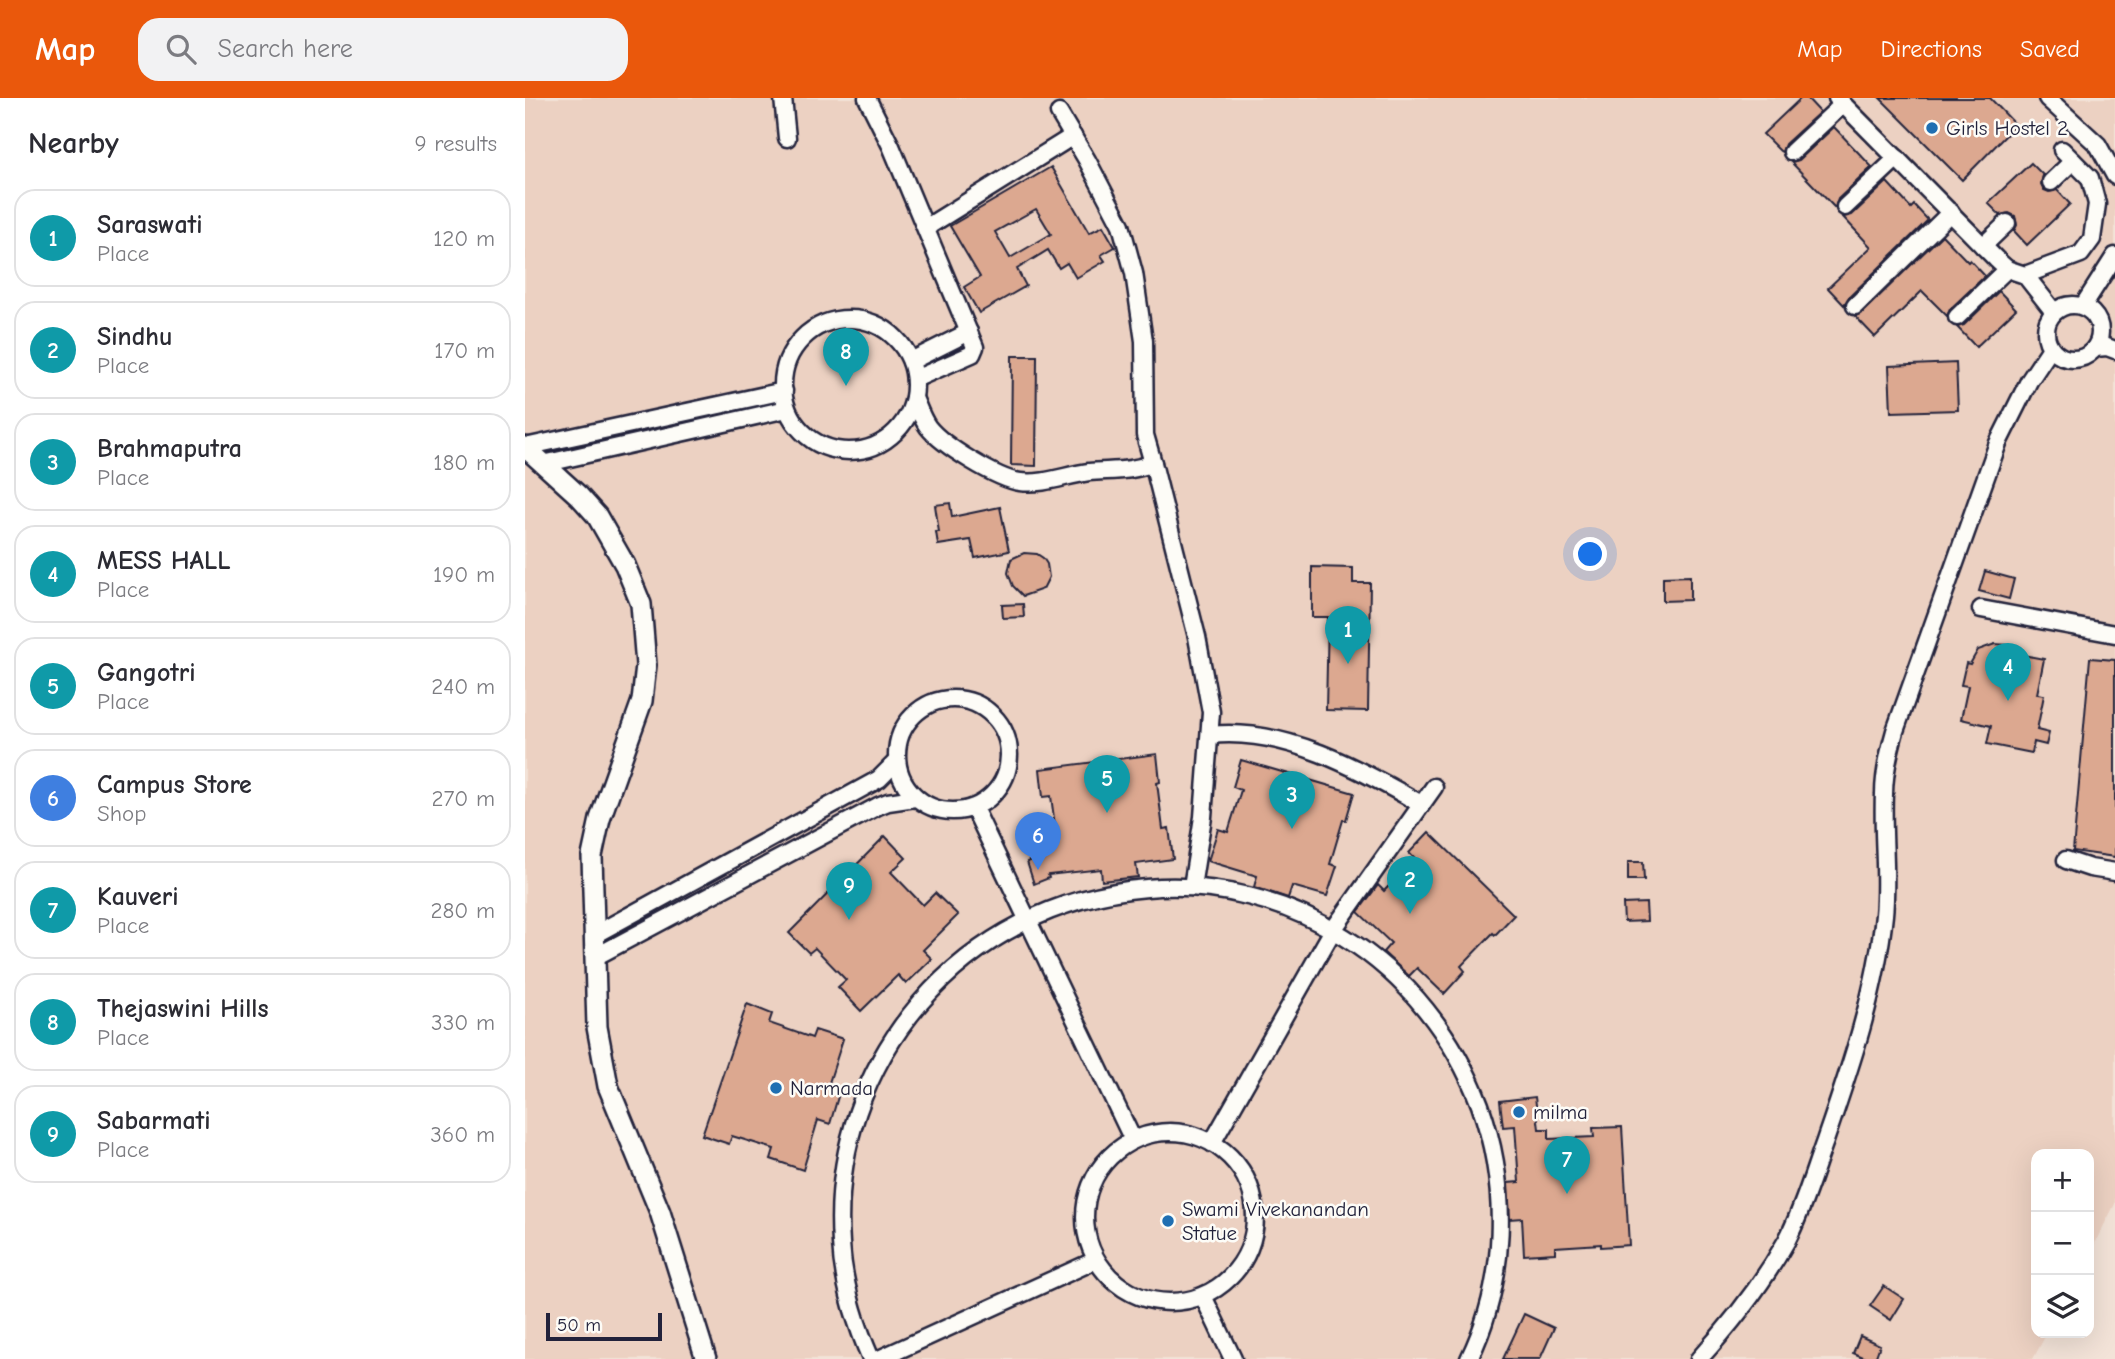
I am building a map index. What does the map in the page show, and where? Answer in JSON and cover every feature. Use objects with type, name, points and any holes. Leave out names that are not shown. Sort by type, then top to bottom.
[{"type":"main road","points":[[525,447],[579,496],[605,528],[634,584],[641,604],[646,665],[642,701],[594,841],[591,877],[597,1027],[608,1086],[660,1212],[706,1359]]},
{"type":"street","points":[[783,98],[787,138]]},
{"type":"street","points":[[867,98],[927,227],[975,347],[972,354],[915,379]]},
{"type":"street","points":[[2046,98],[2098,145],[2115,176]]},
{"type":"street","points":[[1792,152],[1840,101],[2007,269],[2025,275],[2054,313]]},
{"type":"street","points":[[1059,113],[1121,225],[1134,273],[1144,341],[1145,435],[1197,637],[1211,712],[1203,817],[1192,887]]},
{"type":"street","points":[[927,227],[1073,136]]},
{"type":"street","points":[[2025,275],[2081,254],[2092,239],[2097,204],[2090,178],[2068,155],[2051,182]]},
{"type":"street","points":[[1845,207],[1896,158]]},
{"type":"street","points":[[1855,306],[1951,212]]},
{"type":"street","points":[[1983,246],[2007,223]]},
{"type":"street","points":[[2081,254],[2104,271]]},
{"type":"street","points":[[2083,306],[2115,256]]},
{"type":"street","points":[[1957,317],[2007,269]]},
{"type":"street","points":[[2104,337],[2082,358],[2073,359],[2057,354],[2046,334],[2049,318],[2068,305],[2083,306],[2096,317],[2104,337],[2107,347],[2115,350]]},
{"type":"street","points":[[853,318],[873,323],[890,332],[911,361],[915,379],[914,398],[908,415],[898,430],[883,442],[867,449],[848,452],[828,448],[809,438],[786,409],[783,383],[787,362],[797,344],[813,329],[832,321],[853,318]]},
{"type":"street","points":[[911,361],[969,332]]},
{"type":"street","points":[[1699,1359],[1724,1331],[1767,1272],[1794,1226],[1811,1181],[1843,1089],[1876,966],[1885,898],[1884,794],[1888,755],[1999,443],[2029,381],[2052,348]]},
{"type":"street","points":[[525,447],[784,390]]},
{"type":"street","points":[[914,398],[928,427],[953,448],[1011,480],[1047,482],[1069,475],[1140,468],[1153,463]]},
{"type":"street","points":[[543,464],[786,409]]},
{"type":"street","points":[[1981,609],[2115,634]]},
{"type":"street","points":[[948,698],[964,699],[992,714],[1002,727],[1008,742],[1009,758],[999,788],[988,800],[974,808],[950,812],[925,805],[915,797],[906,788],[896,762],[901,733],[908,720],[919,709],[948,698]]},
{"type":"street","points":[[1210,735],[1225,733],[1261,738],[1319,754],[1379,779],[1421,804]]},
{"type":"street","points":[[594,935],[879,779],[896,762]]},
{"type":"street","points":[[1212,1143],[1333,930],[1434,787]]},
{"type":"street","points":[[595,957],[879,806],[915,797]]},
{"type":"street","points":[[974,808],[1133,1140]]},
{"type":"street","points":[[2066,860],[2115,872]]},
{"type":"street","points":[[870,1359],[851,1304],[841,1244],[842,1183],[846,1152],[861,1103],[892,1039],[930,990],[975,950],[1028,919],[1091,896],[1136,889],[1192,887],[1270,902],[1333,930],[1356,944],[1397,978],[1433,1018],[1461,1063],[1485,1119],[1498,1184],[1498,1251],[1485,1317],[1469,1359]]},
{"type":"street","points":[[1152,1133],[1193,1135],[1212,1143],[1231,1157],[1245,1177],[1253,1199],[1255,1222],[1250,1246],[1239,1267],[1223,1284],[1203,1296],[1179,1302],[1155,1302],[1131,1294],[1111,1280],[1096,1260],[1087,1238],[1085,1215],[1089,1192],[1098,1171],[1114,1153],[1133,1140],[1152,1133]]},
{"type":"street","points":[[879,1359],[1096,1260]]},
{"type":"street","points":[[1203,1296],[1233,1359]]},
{"type":"shaded area","points":[[525,98],[2115,98],[2115,1204],[2094,1244],[2094,1149],[2031,1149],[2031,1338],[2044,1338],[2033,1359],[525,1359]]},
{"type":"building","points":[[1801,98],[1807,98],[1820,112],[1785,144],[1782,152],[1763,134]]},
{"type":"building","points":[[1880,98],[1990,98],[2016,125],[1962,180]]},
{"type":"building","points":[[1834,127],[1872,167],[1838,199],[1835,208],[1791,162],[1799,160]]},
{"type":"building","points":[[2031,163],[2043,175],[2041,184],[2044,190],[2057,190],[2070,204],[2027,245],[2014,231],[2017,225],[2015,216],[2009,213],[2000,215],[1988,203]]},
{"type":"building","points":[[1051,167],[1089,233],[1103,226],[1115,247],[1101,255],[1105,261],[1076,278],[1067,263],[1059,268],[1048,250],[1017,269],[1026,286],[979,313],[964,287],[980,277],[950,226]],"holes":[[[1036,209],[1051,234],[1010,258],[995,232]]]},
{"type":"building","points":[[1887,182],[1911,208],[1914,205],[1928,220],[1844,305],[1828,288],[1871,247],[1843,217],[1852,215]]},
{"type":"building","points":[[1942,235],[1985,276],[1950,309],[1947,316],[1922,291],[1875,337],[1855,316],[1862,313]]},
{"type":"building","points":[[1999,291],[2016,309],[1976,347],[1957,327],[1964,325]]},
{"type":"building","points":[[1012,356],[1037,356],[1036,466],[1011,465]]},
{"type":"building","points":[[1956,363],[1958,410],[1891,412],[1889,366]]},
{"type":"building","points":[[950,503],[952,517],[1000,507],[1009,551],[975,558],[971,540],[938,545],[935,505]]},
{"type":"building","points":[[1024,553],[1037,554],[1043,558],[1049,577],[1043,589],[1023,596],[1013,586],[1008,573],[1011,559]]},
{"type":"building","points":[[1312,567],[1353,568],[1353,583],[1370,583],[1368,711],[1326,710],[1328,617],[1312,617]]},
{"type":"building","points":[[1985,571],[2014,579],[2009,599],[1979,591]]},
{"type":"building","points":[[1690,576],[1690,600],[1663,601],[1663,577]]},
{"type":"building","points":[[1023,604],[1024,617],[1003,618],[1002,605]]},
{"type":"building","points":[[1995,644],[2018,646],[2017,654],[2044,659],[2037,694],[2044,695],[2037,730],[2049,733],[2046,745],[2034,742],[2032,753],[1987,744],[1991,726],[1961,719],[1968,686],[1961,685],[1966,663],[1970,664],[1978,650]]},
{"type":"building","points":[[2090,658],[2115,660],[2115,857],[2073,851]]},
{"type":"building","points":[[1157,754],[1160,782],[1157,783],[1163,829],[1169,828],[1173,859],[1136,864],[1138,877],[1102,881],[1101,869],[1048,875],[1049,878],[1034,884],[1027,862],[1048,855],[1046,842],[1057,841],[1051,796],[1043,797],[1040,769]]},
{"type":"building","points":[[1241,760],[1354,793],[1330,864],[1337,866],[1327,896],[1292,886],[1288,898],[1254,887],[1257,876],[1208,861],[1218,829],[1228,832],[1241,790],[1233,787]]},
{"type":"building","points":[[1429,832],[1514,915],[1461,966],[1465,971],[1444,994],[1417,968],[1409,976],[1383,952],[1391,943],[1358,912],[1378,885],[1384,891],[1415,859],[1409,853]]},
{"type":"building","points":[[885,836],[906,858],[891,872],[923,905],[935,893],[958,915],[923,950],[932,959],[906,984],[898,975],[861,1011],[838,987],[846,980],[815,948],[809,953],[789,933]]},
{"type":"building","points":[[1628,862],[1643,862],[1644,880],[1628,880]]},
{"type":"building","points":[[1646,903],[1647,921],[1624,922],[1623,904]]},
{"type":"building","name":"Narmada","points":[[747,1004],[772,1014],[769,1023],[812,1038],[815,1030],[843,1039],[828,1086],[840,1090],[830,1124],[818,1120],[803,1170],[771,1159],[774,1149],[732,1136],[729,1144],[702,1135]]},
{"type":"building","points":[[1535,1097],[1539,1129],[1549,1129],[1549,1139],[1594,1137],[1593,1128],[1622,1127],[1629,1245],[1555,1247],[1555,1253],[1524,1255],[1522,1218],[1510,1219],[1508,1183],[1519,1182],[1515,1126],[1503,1127],[1500,1101]]},
{"type":"building","points":[[1884,1286],[1904,1299],[1891,1320],[1870,1306]]},
{"type":"building","points":[[1524,1314],[1554,1328],[1540,1359],[1503,1359]]},
{"type":"building","points":[[1860,1336],[1880,1345],[1875,1359],[1867,1359],[1853,1353]]},
{"type":"place","name":"Girls Hostel 2","points":[[1932,128]]},
{"type":"place","name":"Thejaswini Hills","points":[[846,386]]},
{"type":"place","name":"Saraswati","points":[[1348,664]]},
{"type":"place","name":"MESS HALL","points":[[2008,701]]},
{"type":"place","name":"Gangotri","points":[[1107,813]]},
{"type":"place","name":"Brahmaputra","points":[[1292,829]]},
{"type":"place","name":"Campus Store","points":[[1038,870]]},
{"type":"place","name":"Sindhu","points":[[1410,914]]},
{"type":"place","name":"Sabarmati","points":[[849,920]]},
{"type":"place","name":"Narmada","points":[[776,1088]]},
{"type":"place","name":"milma","points":[[1519,1112]]},
{"type":"place","name":"Kauveri","points":[[1567,1194]]},
{"type":"place","name":"Swami Vivekanandan Statue","points":[[1168,1221]]}]
